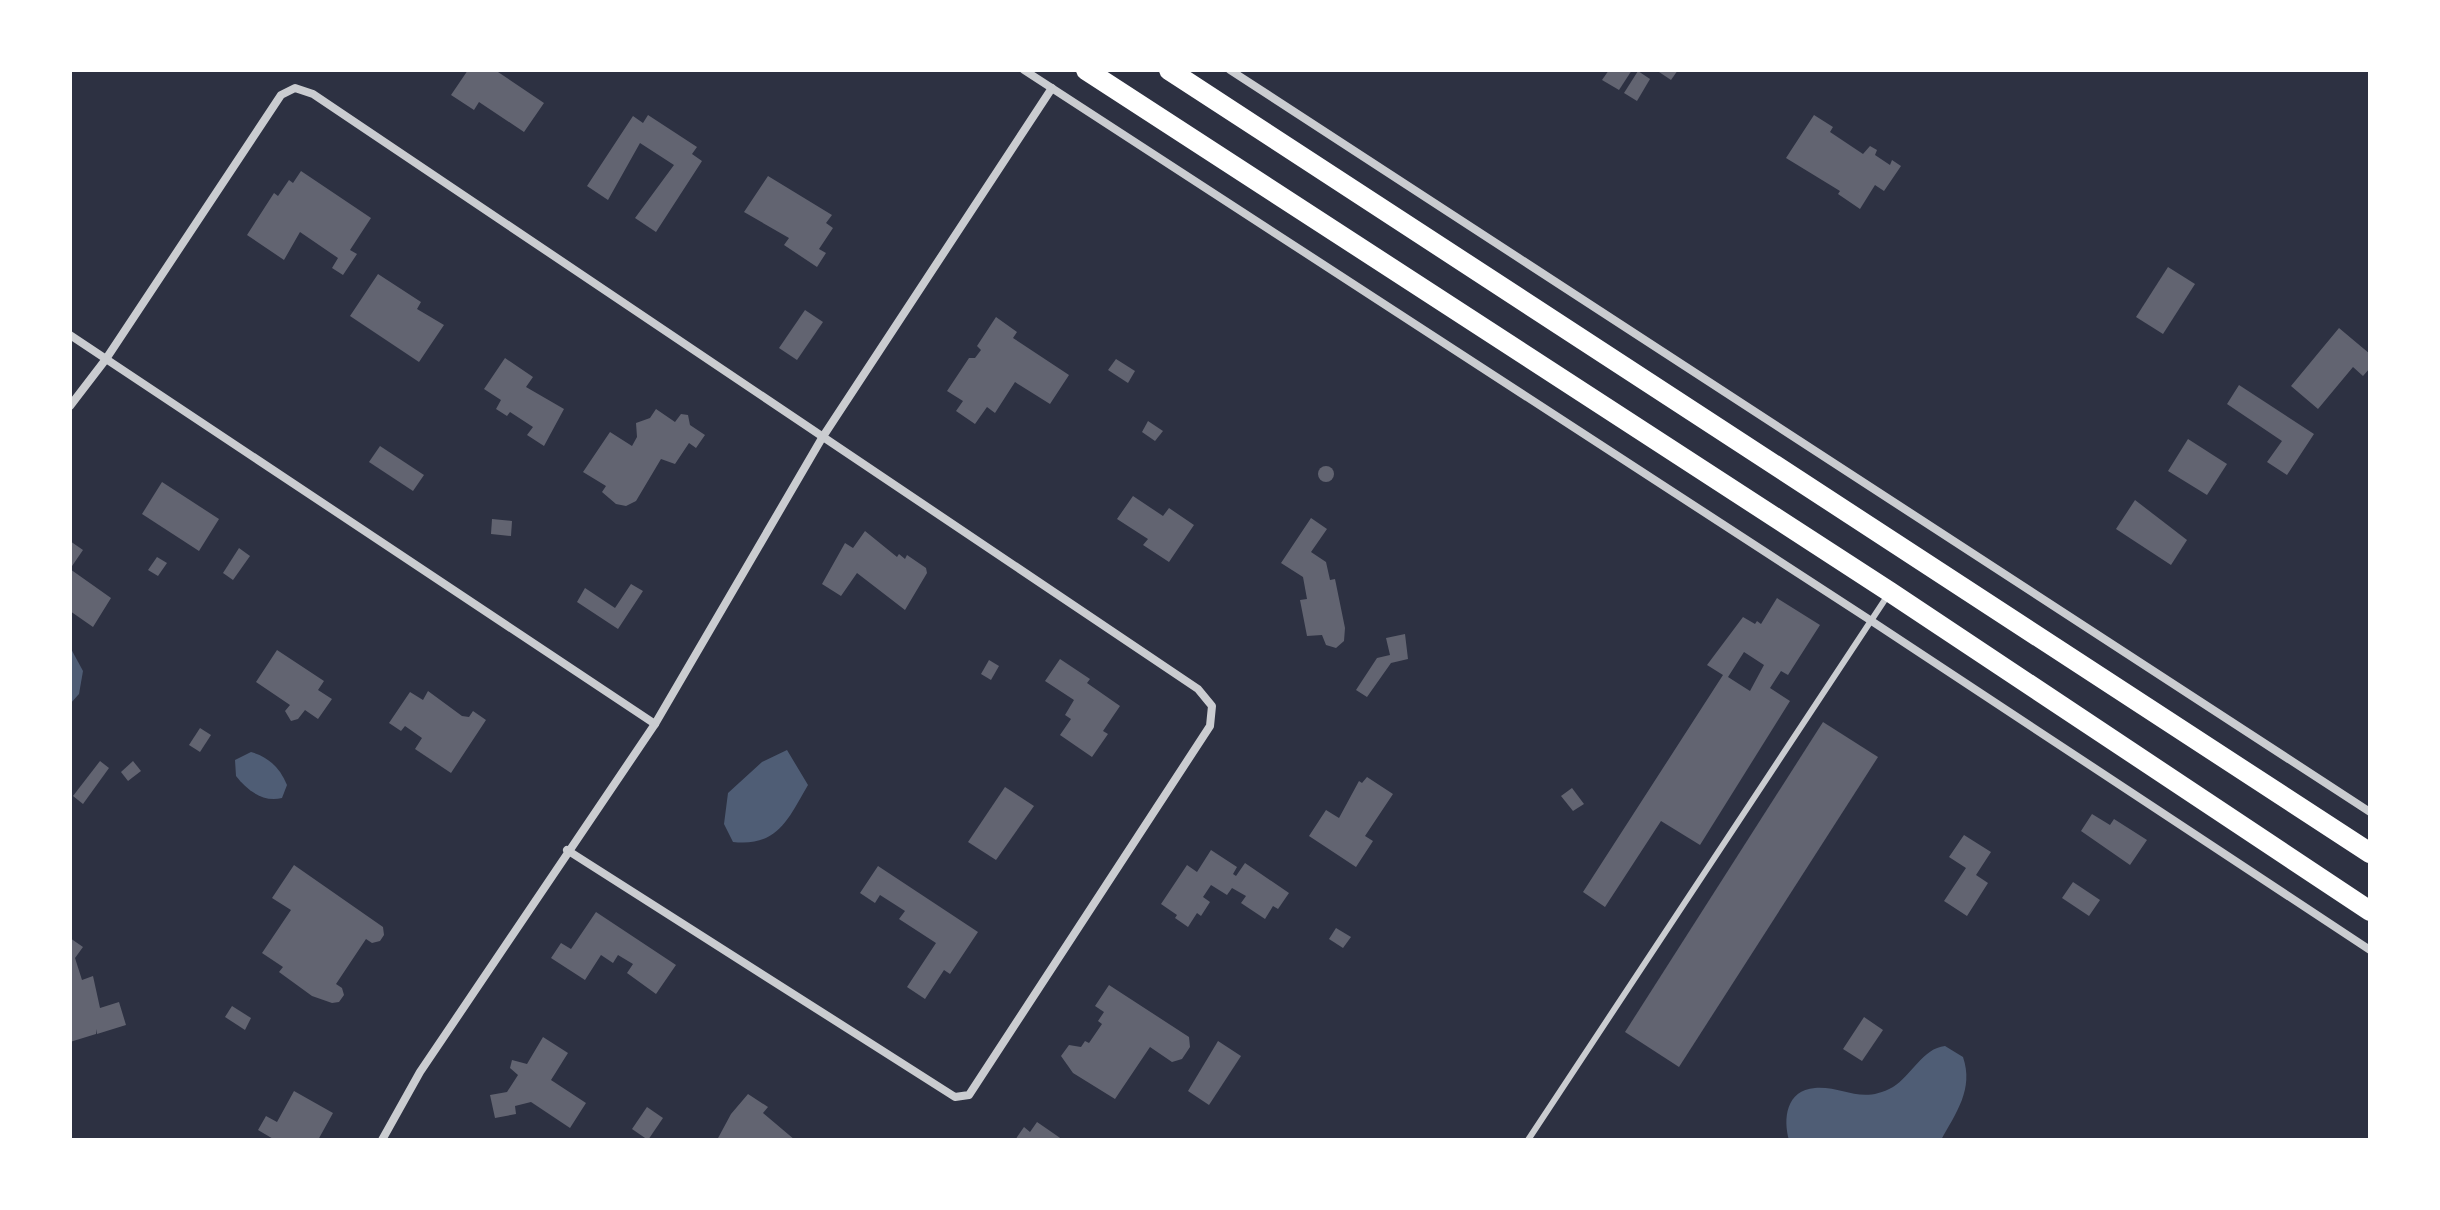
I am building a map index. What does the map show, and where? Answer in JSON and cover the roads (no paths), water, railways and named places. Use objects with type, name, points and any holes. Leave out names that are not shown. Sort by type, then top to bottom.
[{"type":"main road","points":[[1086,70],[1890,592],[2370,911]]},
{"type":"main road","points":[[1169,70],[2370,853]]},
{"type":"street","points":[[1024,70],[1870,620],[2370,950]]},
{"type":"street","points":[[1230,70],[2370,812]]},
{"type":"street","points":[[70,406],[106,359],[281,95],[295,88],[313,94],[1198,689],[1212,706],[1210,726],[969,1095],[955,1097],[567,850]]},
{"type":"street","points":[[382,1140],[420,1072],[567,850],[655,724],[822,438],[1052,88]]},
{"type":"street","points":[[70,335],[655,724]]},
{"type":"lane","points":[[1528,1140],[1890,592]]},
{"type":"water","points":[[70,647],[83,671],[79,694],[70,704]]},
{"type":"water","points":[[787,750],[808,785],[794,809],[771,835],[761,840],[733,842],[724,824],[728,793],[762,762]]},
{"type":"water","points":[[251,752],[268,760],[281,773],[287,785],[282,798],[268,799],[256,794],[236,776],[235,760]]},
{"type":"water","points":[[1945,1046],[1963,1057],[1966,1080],[1962,1100],[1941,1140],[1789,1140],[1787,1115],[1792,1100],[1798,1094],[1815,1088],[1862,1095],[1882,1092],[1900,1082],[1930,1052]]}]
